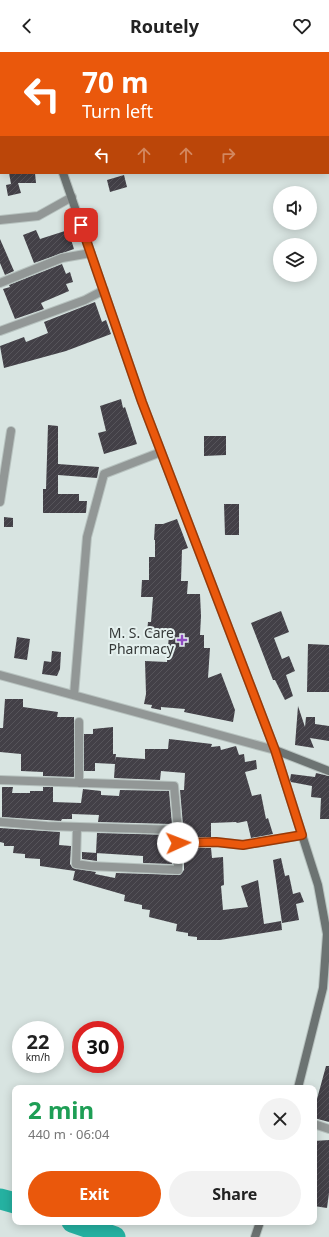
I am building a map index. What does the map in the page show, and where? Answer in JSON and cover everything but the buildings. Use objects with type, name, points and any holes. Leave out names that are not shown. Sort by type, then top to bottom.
[{"type":"main road","points":[[63,174],[161,452],[275,750],[318,885],[327,934],[326,988],[299,1085]]},
{"type":"main road","points":[[275,750],[329,771]]},
{"type":"main road","points":[[256,1237],[259,1225]]},
{"type":"street","points":[[0,220],[38,216],[72,197]]},
{"type":"street","points":[[0,283],[62,258],[90,253]]},
{"type":"street","points":[[0,331],[85,300],[104,290]]},
{"type":"street","points":[[0,502],[11,431]]},
{"type":"street","points":[[74,695],[87,537],[104,474],[161,452]]},
{"type":"street","points":[[0,675],[275,750]]},
{"type":"street","points":[[79,722],[79,783]]},
{"type":"street","points":[[0,780],[174,786],[178,830],[178,870],[76,864],[77,827]]},
{"type":"street","points":[[0,822],[77,827],[178,830]]},
{"type":"street","points":[[178,843],[216,842],[243,845],[302,835]]},
{"type":"street","points":[[317,1125],[329,1129]]},
{"type":"waterway","points":[[0,1199],[12,1202]]},
{"type":"waterway","points":[[81,1225],[115,1237]]},
{"type":"place","name":"M. S. Care Pharmacy","points":[[182,640]]},
{"type":"route","points":[[81,225],[142,402],[275,750],[302,835],[243,845],[216,842],[178,843]]}]
